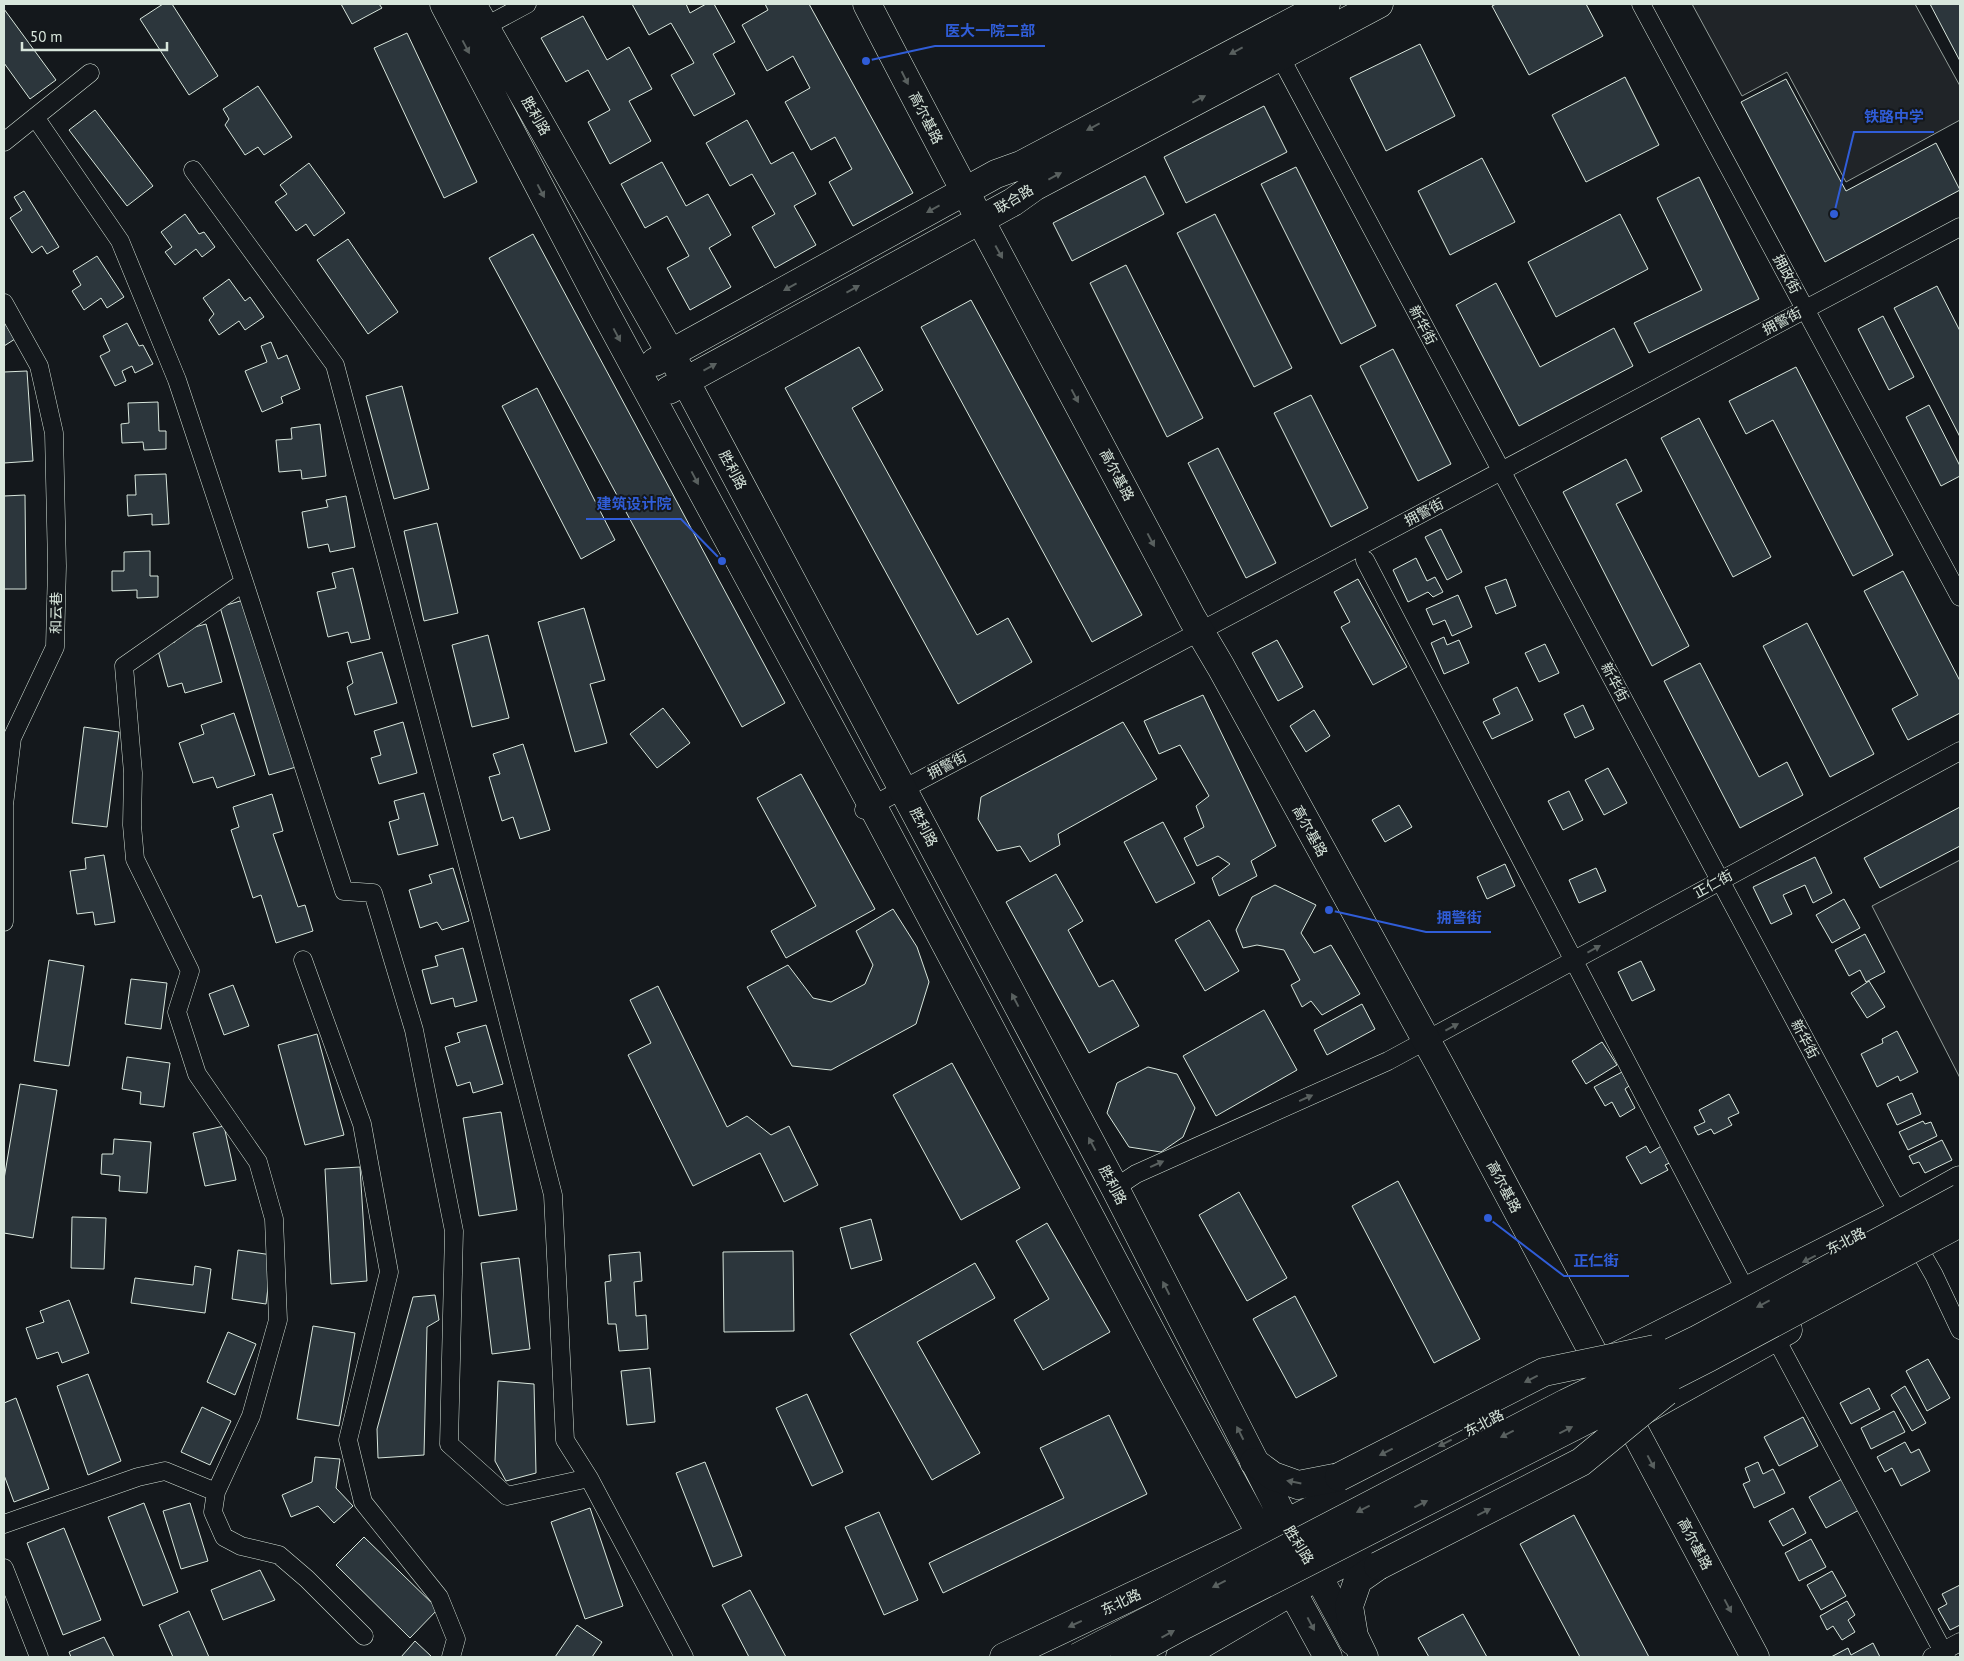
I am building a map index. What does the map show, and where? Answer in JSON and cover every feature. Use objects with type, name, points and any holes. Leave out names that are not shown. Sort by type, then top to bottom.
[{"type":"main road","name":"胜利路","points":[[444,4],[867,808],[1328,1657]]},
{"type":"main road","name":"高尔基路","points":[[867,4],[964,192],[1200,631],[1426,1040],[1755,1657]]},
{"type":"main road","name":"联合路","points":[[652,399],[1012,202],[1034,187],[1274,46],[1326,4]]},
{"type":"main road","name":"联合路","points":[[637,371],[672,354],[703,335],[996,174],[1021,166],[1274,46],[1379,4]]},
{"type":"main road","name":"胜利路","points":[[479,15],[672,354],[1115,1188],[1286,1523],[1363,1657]]},
{"type":"main road","name":"东北路","points":[[1004,1657],[1286,1523],[1899,1214],[1960,1180]]},
{"type":"main road","name":"东北路","points":[[1078,1657],[1566,1403],[1703,1349],[1960,1198]]},
{"type":"main road","name":"东北路","points":[[1125,1657],[1703,1349],[1960,1223]]},
{"type":"main road","points":[[1180,1657],[1318,1576],[1628,1419],[1960,1236]]},
{"type":"main road","points":[[1254,1462],[1273,1476],[1298,1485],[1339,1477],[1544,1372],[1703,1349]]},
{"type":"main road","points":[[1363,1657],[1354,1636],[1349,1606],[1358,1580],[1378,1566],[1581,1462],[1703,1349]]},
{"type":"street","points":[[479,15],[527,4]]},
{"type":"street","name":"拥政街","points":[[1641,4],[1960,598]]},
{"type":"street","name":"新华街","points":[[1274,46],[1923,1256],[1960,1330]]},
{"type":"street","points":[[4,142],[90,73]]},
{"type":"street","points":[[35,117],[120,241],[177,380],[344,891],[373,892],[414,1030],[454,1231],[449,1444],[507,1496],[589,1478]]},
{"type":"street","points":[[193,170],[335,364],[475,891],[553,1195],[565,1440],[589,1478],[684,1657]]},
{"type":"street","name":"拥警街","points":[[867,808],[1960,227]]},
{"type":"street","name":"和云巷","points":[[4,303],[39,366],[54,434],[57,566],[55,647],[12,738],[4,806],[4,924]]},
{"type":"street","points":[[1365,560],[1572,961],[1746,1291]]},
{"type":"street","points":[[244,582],[124,666],[133,773],[132,825],[135,859],[190,971],[177,1012],[197,1074],[258,1162],[274,1219],[278,1320],[251,1416],[216,1492],[213,1512],[224,1537],[241,1546],[280,1555],[364,1636]]},
{"type":"street","name":"正仁街","points":[[1115,1188],[1136,1174],[1388,1060],[1960,751]]},
{"type":"street","points":[[303,960],[362,1124],[389,1272],[348,1440],[363,1502],[439,1597],[456,1639],[451,1657]]},
{"type":"street","points":[[1775,1337],[1940,1655],[1960,1642]]},
{"type":"street","points":[[4,1524],[138,1477],[165,1471],[216,1492]]},
{"type":"street","points":[[4,1568],[39,1657]]},
{"type":"shaded area","points":[[1692,4],[1915,4],[1960,86],[1960,120],[1846,182],[1787,72],[1742,96]]},
{"type":"shaded area","points":[[1960,860],[1960,1078],[1872,906]]},
{"type":"building","points":[[163,4],[172,4],[218,76],[189,95],[140,19]]},
{"type":"building","points":[[341,4],[379,4],[382,8],[352,24]]},
{"type":"building","points":[[632,4],[686,4],[690,13],[706,4],[714,4],[735,42],[713,54],[735,94],[694,116],[671,75],[694,63],[671,23],[649,35]]},
{"type":"building","points":[[765,4],[809,4],[913,193],[853,226],[829,182],[852,169],[835,137],[811,150],[785,102],[810,88],[793,56],[767,71],[742,25],[768,10]]},
{"type":"building","points":[[1496,4],[1586,4],[1603,36],[1529,75],[1492,6]]},
{"type":"building","points":[[1930,4],[1960,4],[1960,61]]},
{"type":"building","points":[[4,9],[56,80],[30,99],[4,63]]},
{"type":"building","points":[[583,16],[607,60],[629,47],[652,89],[629,101],[651,141],[610,164],[588,122],[610,110],[588,70],[566,82],[541,38]]},
{"type":"building","points":[[407,33],[477,182],[444,198],[374,48]]},
{"type":"building","points":[[1420,44],[1455,116],[1386,151],[1350,78]]},
{"type":"building","points":[[1625,77],[1659,145],[1586,182],[1552,115]]},
{"type":"building","points":[[1786,79],[1846,191],[1936,143],[1960,190],[1825,262],[1741,102]]},
{"type":"building","points":[[258,86],[292,137],[264,155],[258,147],[245,155],[225,125],[229,119],[223,109]]},
{"type":"building","points":[[1264,106],[1287,152],[1186,203],[1164,157]]},
{"type":"building","points":[[95,110],[153,186],[127,206],[69,130]]},
{"type":"building","points":[[747,120],[771,164],[793,152],[816,194],[794,206],[816,245],[775,268],[752,227],[775,214],[752,174],[730,186],[706,143]]},
{"type":"building","points":[[1482,158],[1515,222],[1450,255],[1418,191]]},
{"type":"building","points":[[662,162],[686,206],[708,194],[731,235],[709,248],[731,287],[690,310],[667,268],[689,256],[667,216],[645,228],[621,184]]},
{"type":"building","points":[[309,163],[345,213],[314,236],[306,224],[296,231],[275,202],[287,194],[280,185]]},
{"type":"building","points":[[1296,167],[1376,326],[1341,344],[1261,184]]},
{"type":"building","points":[[1145,176],[1164,214],[1072,261],[1053,223]]},
{"type":"building","points":[[1699,177],[1759,299],[1649,353],[1634,323],[1702,290],[1657,198]]},
{"type":"building","points":[[24,191],[59,247],[47,254],[42,246],[32,253],[10,218],[22,210],[14,197]]},
{"type":"building","points":[[185,214],[199,234],[204,232],[215,247],[202,257],[196,249],[175,265],[165,252],[172,247],[161,232]]},
{"type":"building","points":[[1215,214],[1292,368],[1254,387],[1177,233]]},
{"type":"building","points":[[1620,214],[1648,269],[1556,317],[1528,262]]},
{"type":"building","points":[[533,234],[785,703],[742,727],[489,258]]},
{"type":"building","points":[[348,239],[398,312],[368,334],[317,260]]},
{"type":"building","points":[[97,256],[124,297],[107,308],[101,298],[84,310],[72,291],[81,285],[73,271]]},
{"type":"building","points":[[1126,265],[1203,418],[1167,437],[1090,283]]},
{"type":"building","points":[[229,279],[245,301],[250,297],[264,317],[245,330],[239,321],[219,335],[209,320],[214,314],[203,298]]},
{"type":"building","points":[[1496,283],[1540,367],[1614,328],[1633,366],[1519,426],[1456,305]]},
{"type":"building","points":[[1937,286],[1960,331],[1960,437],[1894,308]]},
{"type":"building","points":[[971,300],[1142,615],[1092,642],[921,327]]},
{"type":"building","points":[[1883,316],[1914,377],[1889,390],[1858,329]]},
{"type":"building","points":[[4,322],[15,339],[4,346]]},
{"type":"building","points":[[127,323],[139,346],[143,345],[153,364],[135,373],[132,366],[122,371],[126,381],[115,386],[100,356],[110,351],[103,336]]},
{"type":"building","points":[[271,342],[278,359],[287,355],[300,389],[281,397],[283,403],[262,412],[245,371],[267,362],[261,346]]},
{"type":"building","points":[[859,347],[883,390],[852,408],[977,635],[1008,618],[1032,662],[958,704],[785,388]]},
{"type":"building","points":[[1393,349],[1451,464],[1418,481],[1360,366]]},
{"type":"building","points":[[1796,367],[1893,555],[1853,576],[1773,420],[1746,434],[1729,401]]},
{"type":"building","points":[[27,371],[33,461],[4,463],[4,372]]},
{"type":"building","points":[[402,386],[429,489],[394,499],[366,396]]},
{"type":"building","points":[[537,388],[615,540],[581,559],[502,406]]},
{"type":"building","points":[[1311,395],[1368,508],[1331,527],[1274,413]]},
{"type":"building","points":[[158,402],[159,431],[166,431],[166,449],[144,450],[143,442],[122,443],[121,424],[129,423],[128,403]]},
{"type":"building","points":[[1929,405],[1960,466],[1960,476],[1941,486],[1906,417]]},
{"type":"building","points":[[1699,418],[1771,557],[1733,577],[1661,438]]},
{"type":"building","points":[[320,424],[326,476],[302,479],[301,470],[279,472],[276,440],[292,439],[291,428]]},
{"type":"building","points":[[1218,448],[1276,563],[1246,578],[1188,463]]},
{"type":"building","points":[[1626,459],[1642,491],[1616,504],[1689,646],[1652,666],[1563,492]]},
{"type":"building","points":[[166,474],[169,524],[152,525],[152,514],[128,516],[127,495],[136,495],[135,475]]},
{"type":"building","points":[[25,495],[26,589],[4,589],[4,496]]},
{"type":"building","points":[[346,496],[355,547],[330,552],[328,544],[308,548],[302,512],[328,507],[326,500]]},
{"type":"building","points":[[437,523],[458,613],[424,621],[404,531]]},
{"type":"building","points":[[1441,529],[1462,572],[1447,580],[1425,537]]},
{"type":"building","points":[[150,551],[150,576],[158,576],[158,597],[137,598],[137,590],[112,591],[112,571],[124,571],[124,552]]},
{"type":"building","points":[[1416,558],[1427,581],[1435,577],[1443,592],[1433,597],[1428,592],[1408,602],[1393,570]]},
{"type":"building","points":[[353,568],[370,639],[351,643],[348,632],[328,637],[317,592],[336,588],[332,573]]},
{"type":"building","points":[[1903,571],[1960,681],[1960,713],[1908,740],[1892,709],[1918,695],[1864,591]]},
{"type":"building","points":[[1358,579],[1407,667],[1373,685],[1341,627],[1350,622],[1334,592]]},
{"type":"building","points":[[1506,579],[1516,606],[1496,614],[1485,587]]},
{"type":"building","points":[[1458,595],[1472,627],[1452,636],[1445,620],[1433,625],[1426,609]]},
{"type":"building","points":[[247,599],[296,767],[269,775],[220,607]]},
{"type":"building","points":[[584,608],[605,680],[590,684],[607,743],[575,752],[538,622]]},
{"type":"building","points":[[1807,623],[1874,754],[1830,777],[1763,646]]},
{"type":"building","points":[[206,624],[222,682],[185,693],[182,683],[168,687],[157,647],[175,642],[173,633]]},
{"type":"building","points":[[488,635],[509,718],[472,727],[452,645]]},
{"type":"building","points":[[1444,637],[1447,645],[1459,640],[1469,663],[1444,674],[1431,643]]},
{"type":"building","points":[[1277,640],[1303,687],[1278,701],[1252,653]]},
{"type":"building","points":[[1545,644],[1559,673],[1539,682],[1525,653]]},
{"type":"building","points":[[382,652],[397,703],[355,715],[347,687],[353,683],[347,662]]},
{"type":"building","points":[[1700,663],[1759,777],[1787,762],[1803,795],[1740,828],[1664,681]]},
{"type":"building","points":[[1517,687],[1533,720],[1492,739],[1483,722],[1500,714],[1493,699]]},
{"type":"building","points":[[1203,695],[1276,846],[1251,861],[1257,876],[1219,896],[1212,878],[1230,864],[1218,856],[1197,866],[1184,838],[1204,827],[1196,806],[1209,796],[1180,745],[1159,754],[1144,721]]},
{"type":"building","points":[[1583,705],[1594,729],[1575,738],[1564,714]]},
{"type":"building","points":[[663,708],[690,743],[657,768],[630,734]]},
{"type":"building","points":[[1314,710],[1330,736],[1306,752],[1290,726]]},
{"type":"building","points":[[234,713],[255,775],[217,788],[213,777],[193,783],[179,743],[204,734],[201,725]]},
{"type":"building","points":[[403,722],[417,773],[379,784],[371,758],[381,755],[374,731]]},
{"type":"building","points":[[1123,722],[1157,779],[1058,834],[1060,845],[1030,862],[1020,846],[997,851],[978,819],[981,797]]},
{"type":"building","points":[[84,727],[119,732],[107,827],[72,823]]},
{"type":"building","points":[[523,744],[550,830],[520,839],[513,817],[502,821],[489,777],[500,774],[493,754]]},
{"type":"building","points":[[1608,768],[1627,803],[1604,815],[1585,780]]},
{"type":"building","points":[[801,774],[875,909],[786,958],[771,931],[816,906],[757,798]]},
{"type":"building","points":[[1569,791],[1583,820],[1563,830],[1548,801]]},
{"type":"building","points":[[424,793],[438,845],[398,855],[389,822],[399,819],[394,801]]},
{"type":"building","points":[[272,794],[283,831],[273,834],[298,907],[305,905],[313,931],[276,943],[261,895],[253,898],[231,830],[239,827],[233,807]]},
{"type":"building","points":[[1399,805],[1412,827],[1385,842],[1372,820]]},
{"type":"building","points":[[1960,807],[1960,846],[1880,888],[1864,858]]},
{"type":"building","points":[[1163,822],[1195,883],[1156,903],[1124,842]]},
{"type":"building","points":[[104,855],[115,922],[95,925],[93,912],[77,914],[70,871],[86,869],[85,858]]},
{"type":"building","points":[[1815,857],[1832,893],[1813,903],[1805,885],[1783,895],[1792,914],[1771,924],[1753,887]]},
{"type":"building","points":[[1505,864],[1515,886],[1487,899],[1477,877]]},
{"type":"building","points":[[453,868],[469,921],[442,930],[437,922],[420,928],[409,890],[432,883],[429,875]]},
{"type":"building","points":[[1596,868],[1606,891],[1579,903],[1569,880]]},
{"type":"building","points":[[1056,874],[1083,921],[1068,930],[1099,987],[1113,980],[1139,1026],[1089,1053],[1006,902]]},
{"type":"building","points":[[1275,885],[1316,905],[1301,933],[1314,953],[1331,945],[1360,994],[1322,1015],[1311,1001],[1302,1007],[1291,985],[1300,980],[1284,950],[1257,945],[1243,948],[1236,930],[1252,897]]},
{"type":"building","points":[[1844,899],[1860,928],[1832,943],[1816,915]]},
{"type":"building","points":[[893,909],[917,947],[929,982],[916,1024],[831,1070],[792,1066],[747,987],[788,965],[813,998],[831,1002],[865,984],[873,965],[856,931]]},
{"type":"building","points":[[1209,920],[1239,971],[1205,991],[1175,940]]},
{"type":"building","points":[[1865,934],[1885,972],[1866,982],[1860,970],[1849,976],[1835,950]]},
{"type":"building","points":[[463,948],[477,1001],[455,1007],[453,998],[431,1004],[422,970],[438,966],[435,956]]},
{"type":"building","points":[[49,960],[84,966],[69,1066],[34,1061]]},
{"type":"building","points":[[1641,961],[1655,990],[1632,1001],[1618,972]]},
{"type":"building","points":[[131,979],[167,983],[161,1029],[125,1024]]},
{"type":"building","points":[[1869,981],[1885,1007],[1867,1018],[1851,993]]},
{"type":"building","points":[[233,985],[249,1026],[224,1035],[209,994]]},
{"type":"building","points":[[658,986],[727,1127],[747,1116],[771,1135],[789,1126],[818,1185],[784,1202],[760,1153],[693,1186],[628,1055],[651,1043],[630,1000]]},
{"type":"building","points":[[1362,1004],[1375,1029],[1327,1055],[1314,1030]]},
{"type":"building","points":[[1264,1010],[1297,1070],[1216,1116],[1183,1056]]},
{"type":"building","points":[[486,1025],[503,1084],[473,1093],[470,1082],[457,1086],[445,1047],[460,1042],[457,1033]]},
{"type":"building","points":[[1897,1031],[1918,1072],[1900,1081],[1898,1076],[1877,1087],[1861,1054],[1883,1043],[1882,1039]]},
{"type":"building","points":[[317,1034],[344,1135],[305,1145],[278,1045]]},
{"type":"building","points":[[1602,1042],[1617,1065],[1586,1084],[1572,1061]]},
{"type":"building","points":[[127,1057],[170,1063],[164,1107],[140,1104],[141,1092],[122,1089]]},
{"type":"building","points":[[952,1063],[1020,1188],[961,1220],[893,1095]]},
{"type":"building","points":[[1148,1067],[1177,1074],[1195,1108],[1183,1137],[1161,1152],[1129,1147],[1107,1113],[1117,1083]]},
{"type":"building","points":[[1622,1072],[1629,1086],[1625,1089],[1635,1108],[1620,1117],[1612,1102],[1605,1106],[1594,1087]]},
{"type":"building","points":[[20,1084],[57,1090],[33,1238],[4,1233],[4,1179]]},
{"type":"building","points":[[1912,1093],[1921,1114],[1897,1125],[1887,1104]]},
{"type":"building","points":[[1729,1094],[1739,1113],[1728,1118],[1732,1125],[1714,1134],[1711,1129],[1698,1135],[1694,1127],[1705,1122],[1699,1110]]},
{"type":"building","points":[[501,1112],[517,1210],[479,1216],[463,1118]]},
{"type":"building","points":[[1923,1121],[1925,1124],[1931,1122],[1937,1136],[1908,1150],[1899,1132]]},
{"type":"building","points":[[224,1126],[236,1180],[205,1186],[193,1133]]},
{"type":"building","points":[[114,1139],[151,1142],[147,1193],[119,1191],[120,1176],[101,1174],[102,1154],[113,1154]]},
{"type":"building","points":[[1942,1140],[1952,1160],[1925,1173],[1919,1162],[1913,1164],[1909,1156]]},
{"type":"building","points":[[1663,1145],[1672,1162],[1665,1165],[1668,1170],[1641,1184],[1626,1157],[1646,1146],[1650,1153]]},
{"type":"building","points":[[360,1167],[367,1281],[331,1284],[325,1169]]},
{"type":"building","points":[[1398,1181],[1480,1339],[1434,1363],[1352,1206]]},
{"type":"building","points":[[1239,1192],[1287,1278],[1247,1301],[1199,1215]]},
{"type":"building","points":[[72,1217],[106,1218],[104,1269],[71,1268]]},
{"type":"building","points":[[871,1219],[882,1260],[851,1269],[840,1228]]},
{"type":"building","points":[[1047,1223],[1110,1332],[1043,1370],[1014,1320],[1049,1299],[1016,1241]]},
{"type":"building","points":[[238,1250],[272,1255],[266,1304],[232,1299]]},
{"type":"building","points":[[793,1251],[794,1331],[724,1332],[723,1252]]},
{"type":"building","points":[[640,1252],[642,1281],[634,1282],[636,1316],[646,1315],[648,1349],[619,1351],[616,1324],[608,1324],[605,1282],[611,1281],[609,1255]]},
{"type":"building","points":[[519,1258],[530,1349],[492,1354],[481,1263]]},
{"type":"building","points":[[975,1263],[995,1298],[917,1342],[980,1453],[932,1480],[850,1334]]},
{"type":"building","points":[[195,1266],[211,1269],[205,1313],[131,1303],[135,1278],[193,1285]]},
{"type":"building","points":[[435,1295],[439,1320],[427,1327],[424,1455],[378,1458],[377,1429],[413,1297]]},
{"type":"building","points":[[1295,1296],[1337,1376],[1296,1398],[1253,1319]]},
{"type":"building","points":[[69,1300],[89,1353],[62,1363],[58,1352],[37,1359],[26,1328],[44,1322],[40,1311]]},
{"type":"building","points":[[313,1326],[355,1333],[339,1426],[297,1419]]},
{"type":"building","points":[[228,1332],[256,1344],[235,1395],[207,1382]]},
{"type":"building","points":[[1928,1359],[1950,1398],[1927,1411],[1906,1371]]},
{"type":"building","points":[[650,1368],[655,1422],[627,1425],[621,1371]]},
{"type":"building","points":[[88,1374],[121,1461],[88,1475],[57,1386]]},
{"type":"building","points":[[498,1381],[534,1384],[536,1473],[506,1481],[495,1461]]},
{"type":"building","points":[[1905,1386],[1926,1423],[1912,1431],[1891,1395]]},
{"type":"building","points":[[1869,1388],[1880,1409],[1851,1424],[1840,1403]]},
{"type":"building","points":[[807,1394],[843,1472],[812,1486],[776,1408]]},
{"type":"building","points":[[16,1398],[49,1489],[14,1502],[4,1475],[4,1403]]},
{"type":"building","points":[[202,1407],[231,1421],[210,1465],[181,1452]]},
{"type":"building","points":[[1894,1411],[1905,1432],[1871,1449],[1861,1428]]},
{"type":"building","points":[[1109,1415],[1147,1494],[943,1593],[929,1563],[1064,1498],[1040,1448]]},
{"type":"building","points":[[1803,1417],[1818,1446],[1779,1466],[1764,1437]]},
{"type":"building","points":[[1905,1442],[1911,1453],[1919,1449],[1930,1471],[1901,1486],[1892,1468],[1885,1472],[1877,1457]]},
{"type":"building","points":[[315,1457],[340,1459],[336,1488],[353,1506],[334,1523],[318,1506],[291,1517],[282,1495],[312,1482]]},
{"type":"building","points":[[705,1462],[742,1556],[713,1567],[676,1473]]},
{"type":"building","points":[[1758,1462],[1763,1474],[1773,1469],[1785,1493],[1754,1508],[1743,1484],[1750,1481],[1745,1468]]},
{"type":"building","points":[[1842,1479],[1859,1510],[1826,1528],[1809,1497]]},
{"type":"building","points":[[144,1503],[178,1592],[143,1606],[108,1517]]},
{"type":"building","points":[[190,1503],[208,1561],[181,1569],[163,1511]]},
{"type":"building","points":[[590,1508],[623,1606],[585,1619],[551,1522]]},
{"type":"building","points":[[1793,1508],[1806,1533],[1783,1546],[1769,1521]]},
{"type":"building","points":[[879,1512],[918,1600],[884,1615],[845,1527]]},
{"type":"building","points":[[1574,1515],[1649,1657],[1580,1657],[1520,1544]]},
{"type":"building","points":[[64,1528],[101,1620],[63,1635],[27,1543]]},
{"type":"building","points":[[364,1537],[438,1609],[410,1638],[336,1565]]},
{"type":"building","points":[[1811,1539],[1826,1567],[1799,1581],[1785,1553]]},
{"type":"building","points":[[260,1570],[275,1600],[223,1620],[211,1590]]},
{"type":"building","points":[[1832,1571],[1846,1596],[1821,1610],[1807,1585]]},
{"type":"building","points":[[1960,1585],[1960,1625],[1950,1630],[1938,1609],[1947,1604],[1942,1594]]},
{"type":"building","points":[[750,1590],[786,1657],[749,1657],[722,1605]]},
{"type":"building","points":[[1847,1601],[1855,1615],[1848,1620],[1855,1632],[1842,1640],[1833,1626],[1827,1630],[1820,1616]]},
{"type":"building","points":[[189,1611],[209,1657],[173,1657],[159,1625]]},
{"type":"building","points":[[1463,1614],[1487,1657],[1429,1657],[1418,1638]]},
{"type":"building","points":[[577,1625],[602,1642],[592,1657],[555,1657]]},
{"type":"building","points":[[104,1637],[114,1657],[71,1657],[69,1652]]},
{"type":"building","points":[[415,1641],[432,1657],[401,1657]]},
{"type":"building","points":[[1873,1643],[1880,1657],[1831,1657],[1848,1648],[1851,1655]]},
{"type":"place","name":"医大一院二部","points":[[866,61]]},
{"type":"place","name":"铁路中学","points":[[1834,214]]},
{"type":"place","name":"建筑设计院","points":[[722,561]]},
{"type":"place","name":"拥警街","points":[[1329,910]]},
{"type":"place","name":"正仁街","points":[[1488,1218]]}]
